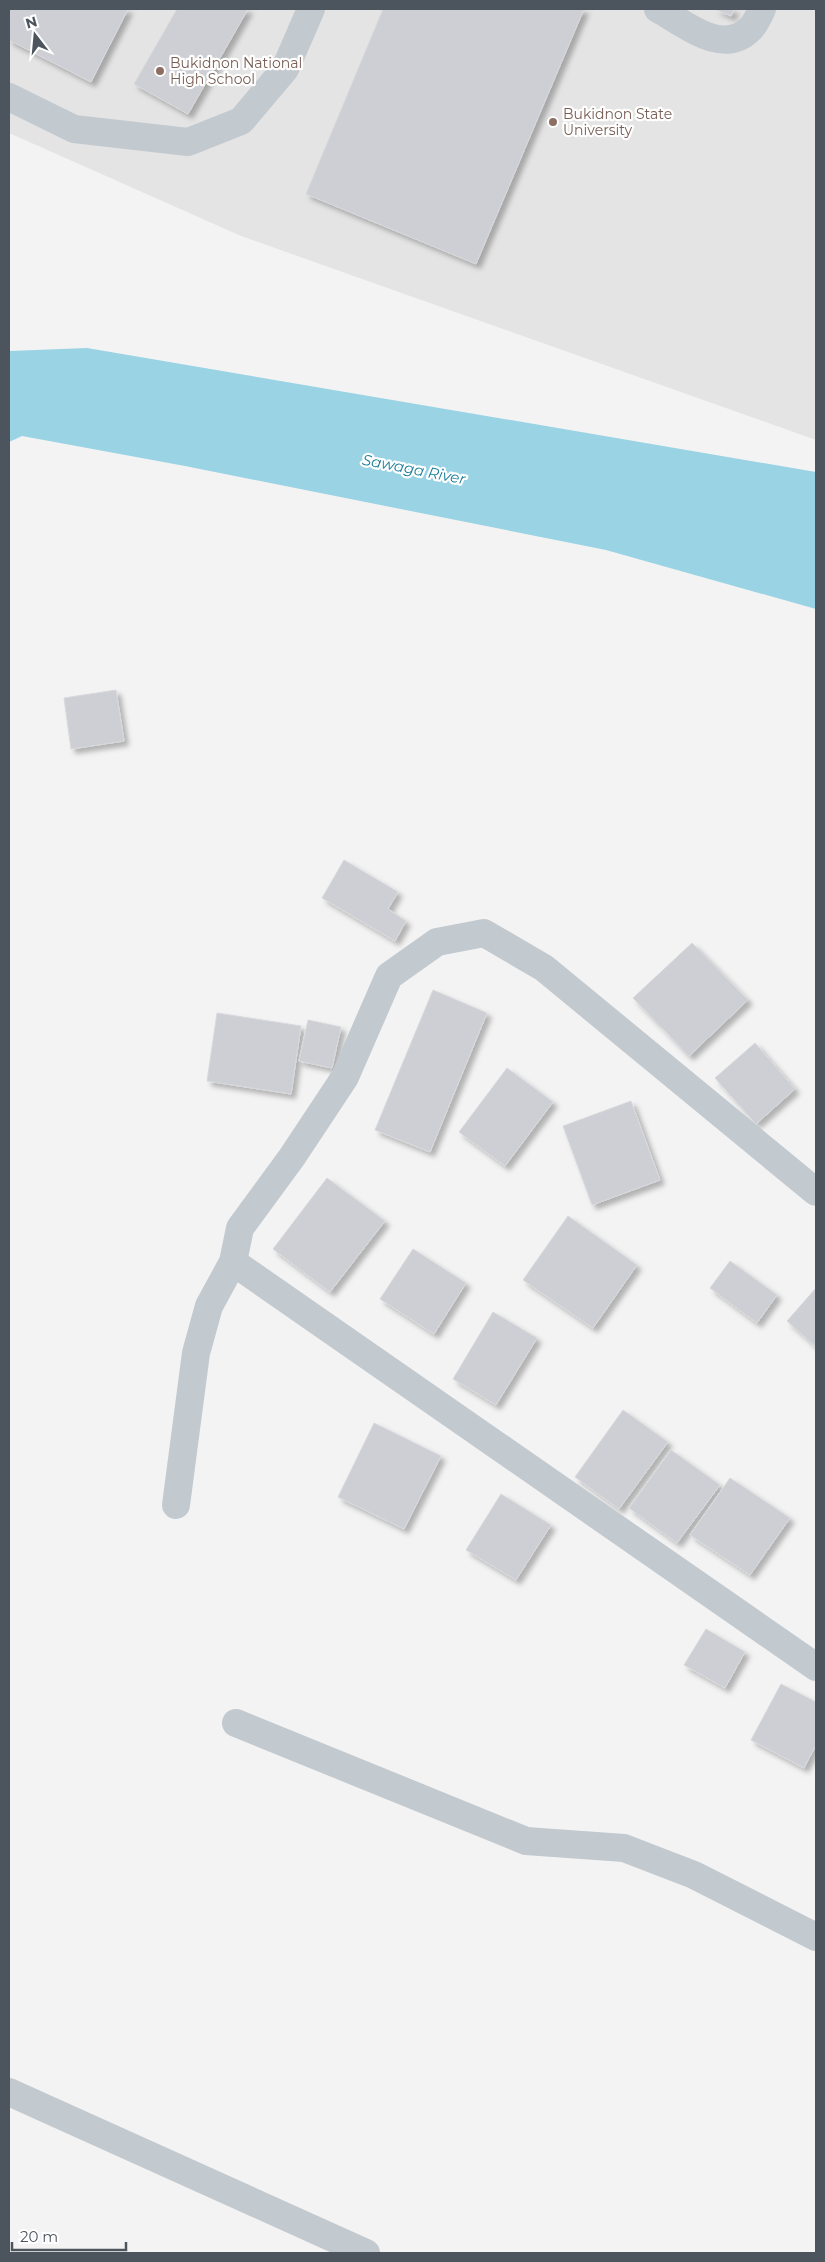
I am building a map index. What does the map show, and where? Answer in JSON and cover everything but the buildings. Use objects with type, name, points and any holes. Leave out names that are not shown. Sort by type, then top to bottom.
[{"type":"street","points":[[9,97],[74,129],[188,142],[241,121],[285,69],[311,9]]},
{"type":"street","points":[[658,9],[713,40],[732,40],[751,29],[762,9]]},
{"type":"street","points":[[176,1505],[196,1353],[209,1306],[233,1262],[240,1228],[292,1157],[345,1077],[389,976],[437,942],[484,933],[544,968],[816,1192]]},
{"type":"street","points":[[233,1262],[816,1667]]},
{"type":"street","points":[[236,1723],[526,1841],[624,1848],[694,1875],[816,1937]]},
{"type":"street","points":[[9,2092],[366,2253]]},
{"type":"shaded area","name":"Bukidnon State University","points":[[9,9],[816,9],[816,440],[241,236],[9,133]]},
{"type":"water","name":"Sawaga River","points":[[87,348],[816,472],[816,609],[606,550],[185,466],[22,436],[9,442],[9,351]]},
{"type":"place","name":"Bukidnon National High School","points":[[160,71]]},
{"type":"place","name":"Bukidnon State University","points":[[553,122]]}]
